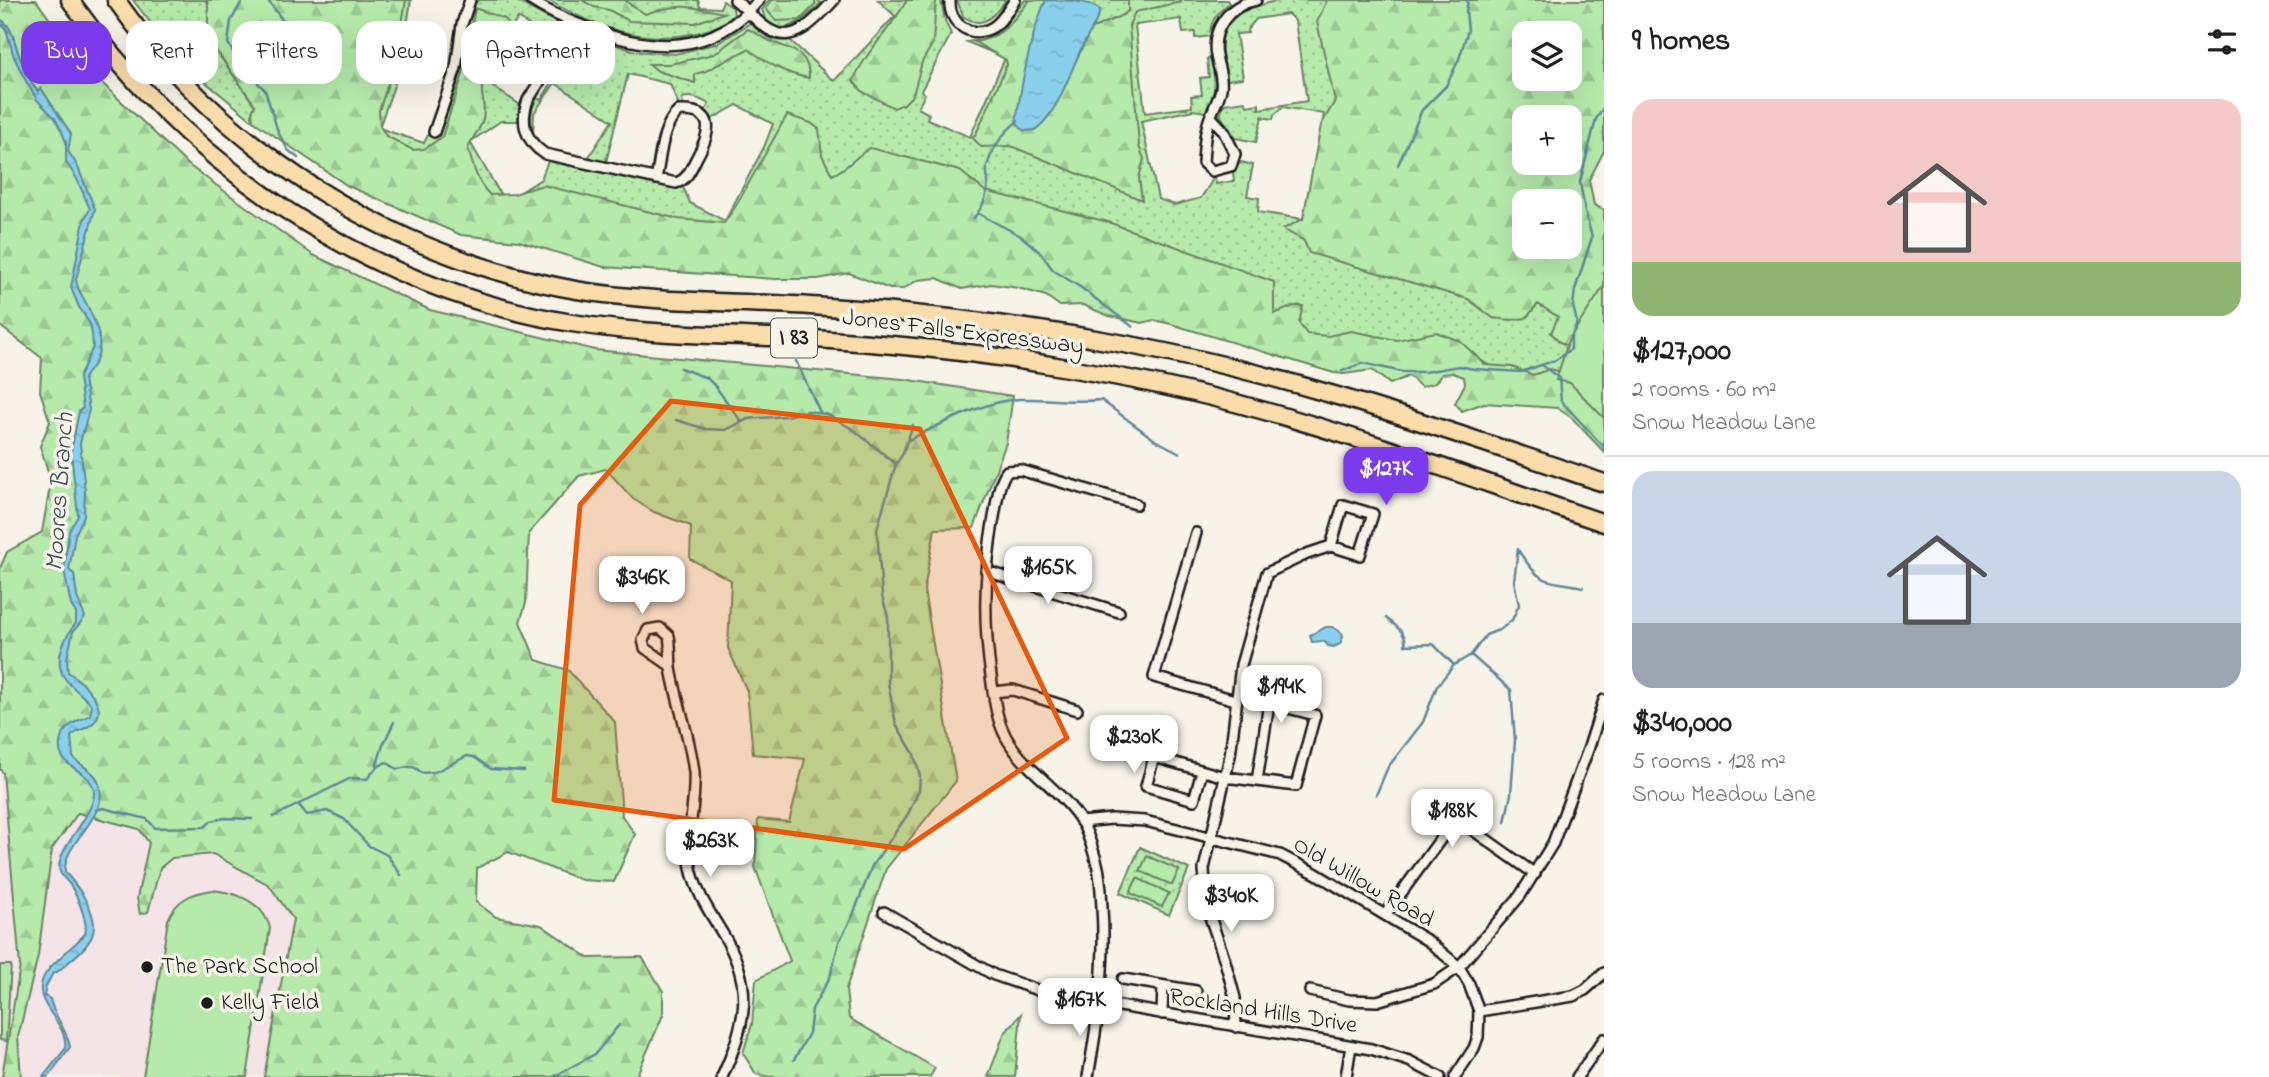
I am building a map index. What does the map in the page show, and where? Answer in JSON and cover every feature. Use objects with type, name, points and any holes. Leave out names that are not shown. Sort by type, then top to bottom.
[{"type":"highway","name":"Jones Falls Expressway","points":[[70,0],[149,97],[240,179],[309,226],[353,251],[455,295],[516,312],[572,323],[626,329],[939,349],[1101,373],[1263,410],[1604,523]]},
{"type":"highway","name":"Jones Falls Expressway","points":[[116,0],[175,73],[230,125],[291,173],[417,243],[467,261],[526,279],[578,290],[633,297],[874,310],[1005,324],[1112,341],[1222,365],[1330,393],[1604,483]]},
{"type":"street","points":[[434,132],[456,68],[462,24],[470,0]]},
{"type":"street","points":[[530,0],[570,21]]},
{"type":"street","points":[[735,0],[774,32],[789,34],[807,26],[834,0]]},
{"type":"street","points":[[615,38],[656,46],[708,38],[727,29],[759,0]]},
{"type":"street","points":[[950,0],[955,21],[966,29],[980,31],[997,24],[1015,0]]},
{"type":"street","points":[[1211,117],[1223,130],[1235,154],[1231,166],[1212,171],[1203,163],[1204,138],[1211,117],[1221,88],[1222,78],[1215,53],[1220,26],[1225,16],[1236,8],[1256,0]]},
{"type":"street","points":[[538,84],[523,113],[527,135],[545,154],[656,179],[676,183],[686,178],[708,135],[706,120],[699,113],[680,111],[667,125],[656,179]]},
{"type":"street","points":[[1088,1077],[1101,1004],[1103,949],[1101,887],[1097,863],[1081,822],[1065,801],[1017,753],[1001,727],[993,692],[985,620],[986,571],[998,498],[1007,471],[1020,470],[1136,504]]},
{"type":"street","points":[[1236,1027],[1235,998],[1206,905],[1204,869],[1230,756],[1241,665],[1267,573],[1331,546],[1360,555],[1373,514],[1343,505],[1331,546]]},
{"type":"street","points":[[1196,533],[1154,677],[1235,700]]},
{"type":"street","points":[[986,571],[1119,612]]},
{"type":"street","points":[[671,666],[690,745],[694,775],[689,829],[691,869],[704,904],[733,949],[743,981],[745,998],[741,1029],[722,1077]]},
{"type":"street","points":[[993,692],[1013,690],[1077,710]]},
{"type":"street","points":[[1310,991],[1362,1002],[1377,1001],[1434,984],[1459,967],[1503,918],[1535,874],[1553,843],[1604,700]]},
{"type":"street","points":[[1202,771],[1194,800],[1146,786],[1154,757],[1225,777],[1296,786],[1315,715],[1269,704],[1257,781]]},
{"type":"street","points":[[1385,915],[1456,818],[1535,874]]},
{"type":"street","name":"Old Willow Road","points":[[1081,822],[1127,819],[1145,821],[1280,855],[1428,941],[1459,967],[1479,1011],[1480,1025],[1474,1048],[1455,1077]]},
{"type":"street","name":"Rockland Hills Drive","points":[[884,912],[994,975],[1049,994],[1390,1054],[1440,1077]]},
{"type":"street","points":[[1479,1011],[1573,996],[1585,990],[1604,973]]},
{"type":"street","points":[[1123,979],[1196,991]]},
{"type":"street","points":[[1162,1014],[1163,986]]},
{"type":"street","points":[[1577,1077],[1604,1039]]},
{"type":"street","points":[[1346,1077],[1351,1046]]},
{"type":"highlighted area","points":[[671,401],[920,429],[1067,738],[904,849],[554,800],[580,505]]},
{"type":"shaded area","name":"The Park School","points":[[0,730],[315,857],[275,1077],[0,1077]]},
{"type":"green space","points":[[0,0],[36,0],[51,21],[21,21],[21,84],[103,84],[187,164],[313,255],[430,310],[595,350],[903,379],[1013,396],[1006,443],[974,528],[935,529],[924,590],[956,781],[886,869],[846,989],[849,1018],[935,1068],[930,1077],[771,1077],[756,1074],[743,1053],[752,1024],[756,980],[790,961],[755,867],[758,819],[789,822],[805,759],[753,754],[747,691],[728,648],[731,580],[690,559],[691,526],[654,512],[633,499],[606,469],[579,476],[529,533],[526,603],[520,622],[536,660],[568,670],[615,722],[622,816],[635,834],[614,882],[582,880],[508,852],[477,868],[476,902],[496,917],[541,925],[589,958],[642,957],[663,991],[663,1015],[636,1077],[264,1077],[293,919],[269,885],[213,854],[172,858],[160,868],[148,912],[140,914],[137,898],[149,843],[139,829],[78,813],[52,849],[38,956],[18,1037],[21,1077],[2,1077],[20,966],[3,773],[0,769],[0,568],[7,552],[42,532],[51,481],[40,446],[50,422],[40,391],[42,358],[0,326]]},
{"type":"green space","points":[[133,0],[411,0],[408,21],[356,21],[356,84],[395,84],[379,128],[424,143],[429,133],[439,136],[461,70],[461,84],[489,84],[519,104],[518,121],[501,121],[470,142],[505,202],[541,179],[548,161],[670,188],[683,187],[690,203],[725,221],[764,147],[773,124],[737,105],[712,119],[705,111],[709,104],[706,102],[686,97],[682,98],[683,105],[679,106],[670,84],[628,74],[606,162],[588,158],[612,121],[556,84],[615,84],[615,45],[635,51],[675,54],[718,43],[750,23],[768,37],[790,40],[834,81],[895,16],[878,0],[941,0],[951,34],[921,91],[925,94],[918,108],[929,114],[927,119],[970,137],[1005,58],[967,42],[999,33],[1025,0],[1227,0],[1229,3],[1212,23],[1211,36],[1195,38],[1195,32],[1183,33],[1181,19],[1135,25],[1145,113],[1192,107],[1191,96],[1202,95],[1200,78],[1209,77],[1207,59],[1211,59],[1214,73],[1213,92],[1205,112],[1193,110],[1141,121],[1158,199],[1175,205],[1201,198],[1215,176],[1216,184],[1234,181],[1233,172],[1241,162],[1253,165],[1247,196],[1259,198],[1258,212],[1303,219],[1324,114],[1283,107],[1273,119],[1262,117],[1256,142],[1236,138],[1220,115],[1224,104],[1245,101],[1247,106],[1259,104],[1259,109],[1307,101],[1295,21],[1288,14],[1256,19],[1247,30],[1248,33],[1236,34],[1243,78],[1227,80],[1222,40],[1225,29],[1239,14],[1259,5],[1281,0],[1604,0],[1582,76],[1582,21],[1512,21],[1512,91],[1578,91],[1573,105],[1512,105],[1512,175],[1524,175],[1524,189],[1512,189],[1512,227],[1480,295],[1537,303],[1559,317],[1551,333],[1590,359],[1537,394],[1480,360],[1368,357],[907,265],[519,216],[281,84],[342,84],[342,21],[232,21],[232,57],[218,49],[218,21],[149,21]]},
{"type":"green space","points":[[205,0],[406,0],[402,21],[356,21],[356,84],[388,84],[379,111],[380,126],[386,136],[413,150],[424,149],[442,137],[461,80],[461,84],[482,84],[483,119],[468,149],[479,179],[490,195],[514,194],[543,185],[678,219],[724,223],[787,115],[811,123],[819,129],[822,155],[832,175],[870,148],[960,171],[985,191],[1108,222],[1274,282],[1274,314],[1294,306],[1303,306],[1299,323],[1307,334],[1328,336],[1351,331],[1397,340],[1436,332],[1460,341],[1486,365],[1512,367],[1533,375],[1550,369],[1578,376],[1604,388],[1604,452],[1572,418],[1557,408],[1484,403],[1462,411],[1455,403],[1465,384],[1464,377],[1453,373],[1442,374],[1435,383],[1421,387],[1409,376],[1390,384],[1372,370],[1334,373],[1171,324],[1154,320],[1142,323],[1109,316],[1083,305],[1060,306],[1046,296],[1018,288],[991,284],[962,289],[937,278],[918,280],[903,289],[890,289],[849,273],[818,279],[775,279],[604,267],[519,241],[461,235],[348,186],[253,121],[252,112],[255,105],[240,84],[342,84],[342,21],[232,21],[232,73],[218,53],[218,21],[208,21],[208,3]]},
{"type":"green space","points":[[478,0],[515,0],[554,21],[522,21],[518,18],[516,21],[469,21],[471,9]]},
{"type":"green space","points":[[548,0],[698,0],[700,7],[720,8],[723,1],[733,8],[734,15],[727,21],[700,32],[660,37],[615,29],[615,21],[591,21]]},
{"type":"green space","points":[[582,0],[624,0],[645,14],[666,8],[684,7],[724,13],[695,23],[629,21]]},
{"type":"green space","points":[[769,0],[817,0],[821,3],[799,22],[782,28],[767,21],[762,10]]},
{"type":"green space","points":[[772,0],[815,0],[815,5],[800,20],[776,21],[766,9]]},
{"type":"green space","points":[[907,0],[936,0],[933,43],[922,62],[913,95],[904,104],[894,108],[863,92],[853,81]]},
{"type":"green space","points":[[957,0],[1006,0],[988,19],[976,22],[963,16]]},
{"type":"green space","points":[[1030,0],[1046,0],[1044,5],[1063,88],[1091,29],[1123,15],[1128,11],[1128,0],[1182,0],[1135,12],[1129,25],[1139,146],[1144,159],[1139,178],[1142,200],[1011,146],[981,147],[972,137],[976,134],[1007,65],[1006,60],[975,42],[1000,32]]},
{"type":"green space","points":[[1327,0],[1604,0],[1604,151],[1589,180],[1594,205],[1604,210],[1604,366],[1560,342],[1551,333],[1558,317],[1538,304],[1526,318],[1493,318],[1468,299],[1309,253],[1304,241],[1283,229],[1303,219],[1321,125],[1335,101],[1317,22]]},
{"type":"green space","points":[[475,8],[506,21],[473,21]]},
{"type":"green space","points":[[748,29],[801,56],[808,68],[809,78],[784,71],[748,49],[695,74],[695,83],[658,71],[649,64],[670,64],[714,54]]},
{"type":"green space","points":[[218,53],[232,73],[232,84],[240,84],[255,106],[252,112],[253,121],[208,84],[218,84]]},
{"type":"green space","points":[[551,84],[554,84],[534,113],[533,134],[532,111],[537,98],[541,100]]},
{"type":"green space","points":[[1604,286],[1604,418],[1570,383],[1556,380],[1569,339]]},
{"type":"green space","points":[[1140,847],[1189,869],[1169,915],[1120,893]]},
{"type":"green space","points":[[1147,856],[1179,870],[1172,885],[1140,871]]},
{"type":"green space","points":[[1137,878],[1169,893],[1162,907],[1130,893]]},
{"type":"green space","name":"Kelly Field","points":[[213,890],[248,900],[262,912],[270,928],[247,1077],[143,1077],[168,920],[175,907],[186,898]]},
{"type":"green space","points":[[0,965],[11,965],[6,1041],[0,1040]]},
{"type":"green space","points":[[1021,1014],[1015,1077],[988,1077],[1004,1034]]},
{"type":"water","points":[[1046,0],[1083,2],[1100,10],[1051,113],[1035,130],[1024,131],[1016,123],[1020,94],[1031,43]]},
{"type":"water","points":[[0,19],[10,30],[21,59],[21,71],[6,29],[4,25],[0,25]]},
{"type":"water","points":[[28,84],[33,84],[38,91],[41,88],[71,134],[68,151],[77,165],[95,209],[76,279],[94,319],[99,342],[98,357],[84,378],[89,410],[80,443],[85,491],[84,516],[75,535],[69,570],[74,574],[77,597],[85,617],[73,632],[67,658],[68,672],[92,694],[99,707],[95,721],[71,736],[73,757],[95,776],[101,792],[94,816],[72,849],[65,872],[91,910],[94,928],[86,946],[53,973],[46,986],[44,996],[50,999],[70,1047],[48,1077],[43,1077],[65,1049],[65,1039],[41,994],[41,984],[50,968],[85,934],[86,929],[77,898],[70,884],[61,875],[59,867],[65,850],[92,803],[93,786],[89,779],[64,759],[60,752],[60,743],[69,727],[90,715],[92,706],[64,677],[60,656],[64,641],[76,623],[76,613],[71,605],[64,570],[69,531],[78,516],[71,452],[79,411],[83,408],[79,377],[93,347],[90,324],[71,288],[84,220],[90,209],[66,162],[66,142],[62,132],[55,118],[37,100]]},
{"type":"water","points":[[1326,627],[1333,627],[1342,633],[1340,644],[1334,647],[1328,646],[1324,641],[1312,642],[1310,635]]},
{"type":"waterway","points":[[243,0],[231,21],[228,43],[265,90],[278,132],[288,150],[298,158]]},
{"type":"waterway","points":[[264,0],[270,3],[283,21]]},
{"type":"waterway","points":[[1398,165],[1422,110],[1446,86],[1459,59],[1468,30],[1468,0]]},
{"type":"waterway","name":"Moores Branch","points":[[0,22],[8,32]]},
{"type":"waterway","points":[[1342,371],[1363,363],[1402,372],[1424,372],[1459,366],[1521,372],[1556,360],[1571,349],[1571,338],[1577,322],[1573,306],[1575,290],[1592,237],[1580,182],[1596,119],[1604,107]]},
{"type":"waterway","points":[[974,218],[986,198],[987,166],[992,153],[1003,135],[1018,121]]},
{"type":"waterway","points":[[979,214],[1021,236],[1040,252],[1053,270],[1133,327]]},
{"type":"waterway","points":[[796,361],[820,412]]},
{"type":"waterway","points":[[1543,366],[1559,378],[1561,401],[1604,447]]},
{"type":"waterway","points":[[680,368],[707,378],[741,421]]},
{"type":"waterway","points":[[907,441],[962,415],[1007,400],[1101,400],[1155,440],[1180,453]]},
{"type":"waterway","points":[[676,420],[706,429],[725,430],[748,419],[808,411],[829,415],[854,430],[896,464]]},
{"type":"waterway","points":[[794,1060],[809,1033],[812,1009],[830,977],[839,942],[872,866],[908,814],[919,790],[920,776],[914,754],[896,724],[888,682],[888,617],[882,596],[877,529],[896,464],[913,425]]},
{"type":"waterway","points":[[1376,795],[1388,767],[1423,722],[1437,686],[1454,665],[1471,655],[1486,635],[1501,629],[1512,620],[1519,605],[1514,581],[1518,549]]},
{"type":"waterway","points":[[1518,550],[1533,570],[1544,579],[1583,587]]},
{"type":"waterway","points":[[1386,618],[1402,633],[1405,645],[1433,644],[1453,664]]},
{"type":"waterway","points":[[1471,655],[1511,690],[1515,740],[1511,794],[1505,822]]},
{"type":"waterway","points":[[376,768],[394,722]]},
{"type":"waterway","points":[[273,817],[351,778],[367,779],[376,768],[386,762],[397,769],[410,767],[421,773],[435,772],[467,756],[474,757],[491,769],[524,771]]},
{"type":"waterway","points":[[299,805],[307,815],[327,811],[344,819],[369,846],[387,855],[401,875]]},
{"type":"waterway","points":[[96,810],[103,808],[147,819],[155,828],[205,827],[211,821],[224,818],[252,819]]},
{"type":"waterway","points":[[553,1077],[595,1054],[619,1025]]},
{"type":"place","name":"The Park School","points":[[147,967]]},
{"type":"place","name":"Kelly Field","points":[[207,1003]]}]
